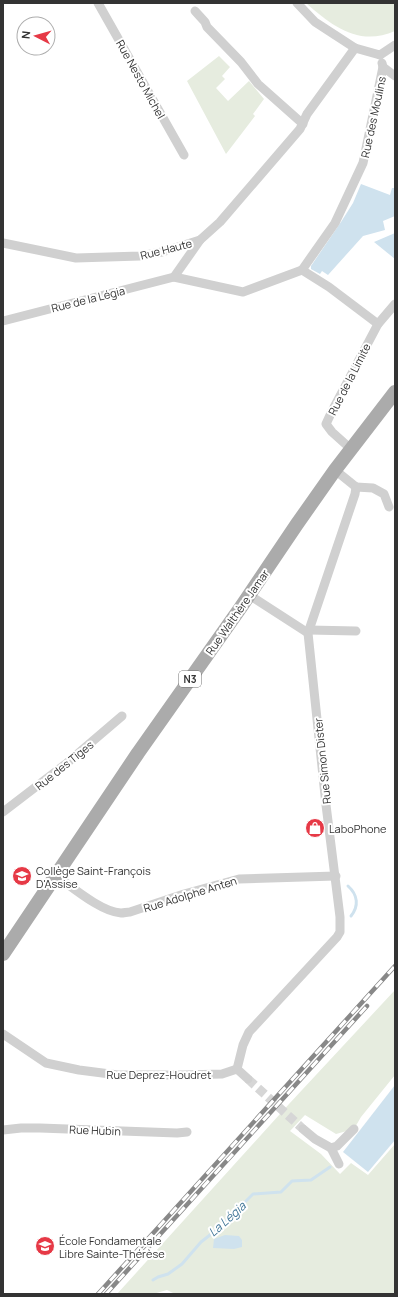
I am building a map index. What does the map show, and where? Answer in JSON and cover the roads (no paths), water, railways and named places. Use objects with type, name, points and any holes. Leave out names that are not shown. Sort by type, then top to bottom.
[{"type":"main road","name":"Rue Walthère Jamar","points":[[3,954],[138,753],[335,470],[352,450],[395,392]]},
{"type":"street","name":"Rue Nesto Michel","points":[[98,3],[184,155]]},
{"type":"street","points":[[298,3],[315,22],[354,48],[380,55],[395,45]]},
{"type":"street","points":[[195,11],[205,22],[207,27],[247,69],[258,84],[302,124]]},
{"type":"street","name":"Rue Haute","points":[[3,242],[76,258],[140,256],[162,252],[200,240],[220,222],[302,124],[310,110],[354,48]]},
{"type":"street","points":[[380,55],[383,67],[395,76]]},
{"type":"street","name":"Rue des Moulins","points":[[302,270],[335,223],[363,163],[383,67]]},
{"type":"street","points":[[200,240],[174,277],[243,292],[302,270],[328,287],[378,324],[395,304]]},
{"type":"street","name":"Rue de la Légia","points":[[3,321],[174,277]]},
{"type":"street","name":"Rue de la Limite","points":[[352,450],[332,432],[326,424],[378,324]]},
{"type":"street","points":[[335,470],[356,487],[374,488],[384,494],[389,507]]},
{"type":"street","name":"Rue Simon Dister","points":[[237,1069],[243,1045],[249,1032],[337,937],[341,925],[326,805],[309,631],[355,494],[356,487]]},
{"type":"street","points":[[249,595],[309,631],[356,631]]},
{"type":"street","name":"Rue des Tiges","points":[[3,812],[76,756],[122,716]]},
{"type":"street","name":"Rue Adolphe Anten","points":[[55,875],[97,904],[109,910],[121,913],[130,912],[184,894],[239,879],[336,876]]},
{"type":"street","name":"Rue Deprez-Houdret","points":[[3,1034],[46,1063],[79,1070],[118,1075],[184,1075],[222,1074],[237,1069]]},
{"type":"street","points":[[237,1069],[248,1079]]},
{"type":"street","name":"Rue Hubin","points":[[3,1130],[40,1128],[177,1133],[187,1132]]},
{"type":"street","points":[[303,1129],[315,1139],[330,1148],[339,1164]]},
{"type":"street","points":[[330,1148],[337,1146],[354,1129]]},
{"type":"water","points":[[361,184],[390,195],[392,188],[395,188],[395,216],[383,221],[385,230],[363,236],[328,275],[322,271],[320,274],[311,269],[311,266],[353,203]]},
{"type":"water","points":[[395,233],[395,259],[374,242]]},
{"type":"water","points":[[395,1085],[395,1140],[368,1172],[343,1152]]},
{"type":"water","points":[[225,1235],[239,1236],[242,1240],[242,1247],[234,1249],[213,1248],[214,1239]]},
{"type":"waterway","name":"La Légia","points":[[348,886],[354,893],[356,901],[354,912],[351,916]]},
{"type":"waterway","name":"La Légia","points":[[153,1280],[168,1274],[182,1264],[201,1242],[219,1228],[253,1194],[281,1192],[292,1181],[311,1180],[330,1167]]},
{"type":"tunnel","points":[[248,1079],[303,1129]]},
{"type":"railway","points":[[98,1294],[395,966]]},
{"type":"railway","points":[[106,1294],[367,1006]]},
{"type":"place","name":"LaboPhone","points":[[315,828]]},
{"type":"place","name":"Collège Saint-François D'Assise","points":[[22,876]]},
{"type":"place","name":"École Fondamentale Libre Sainte-Thérèse","points":[[45,1246]]}]
